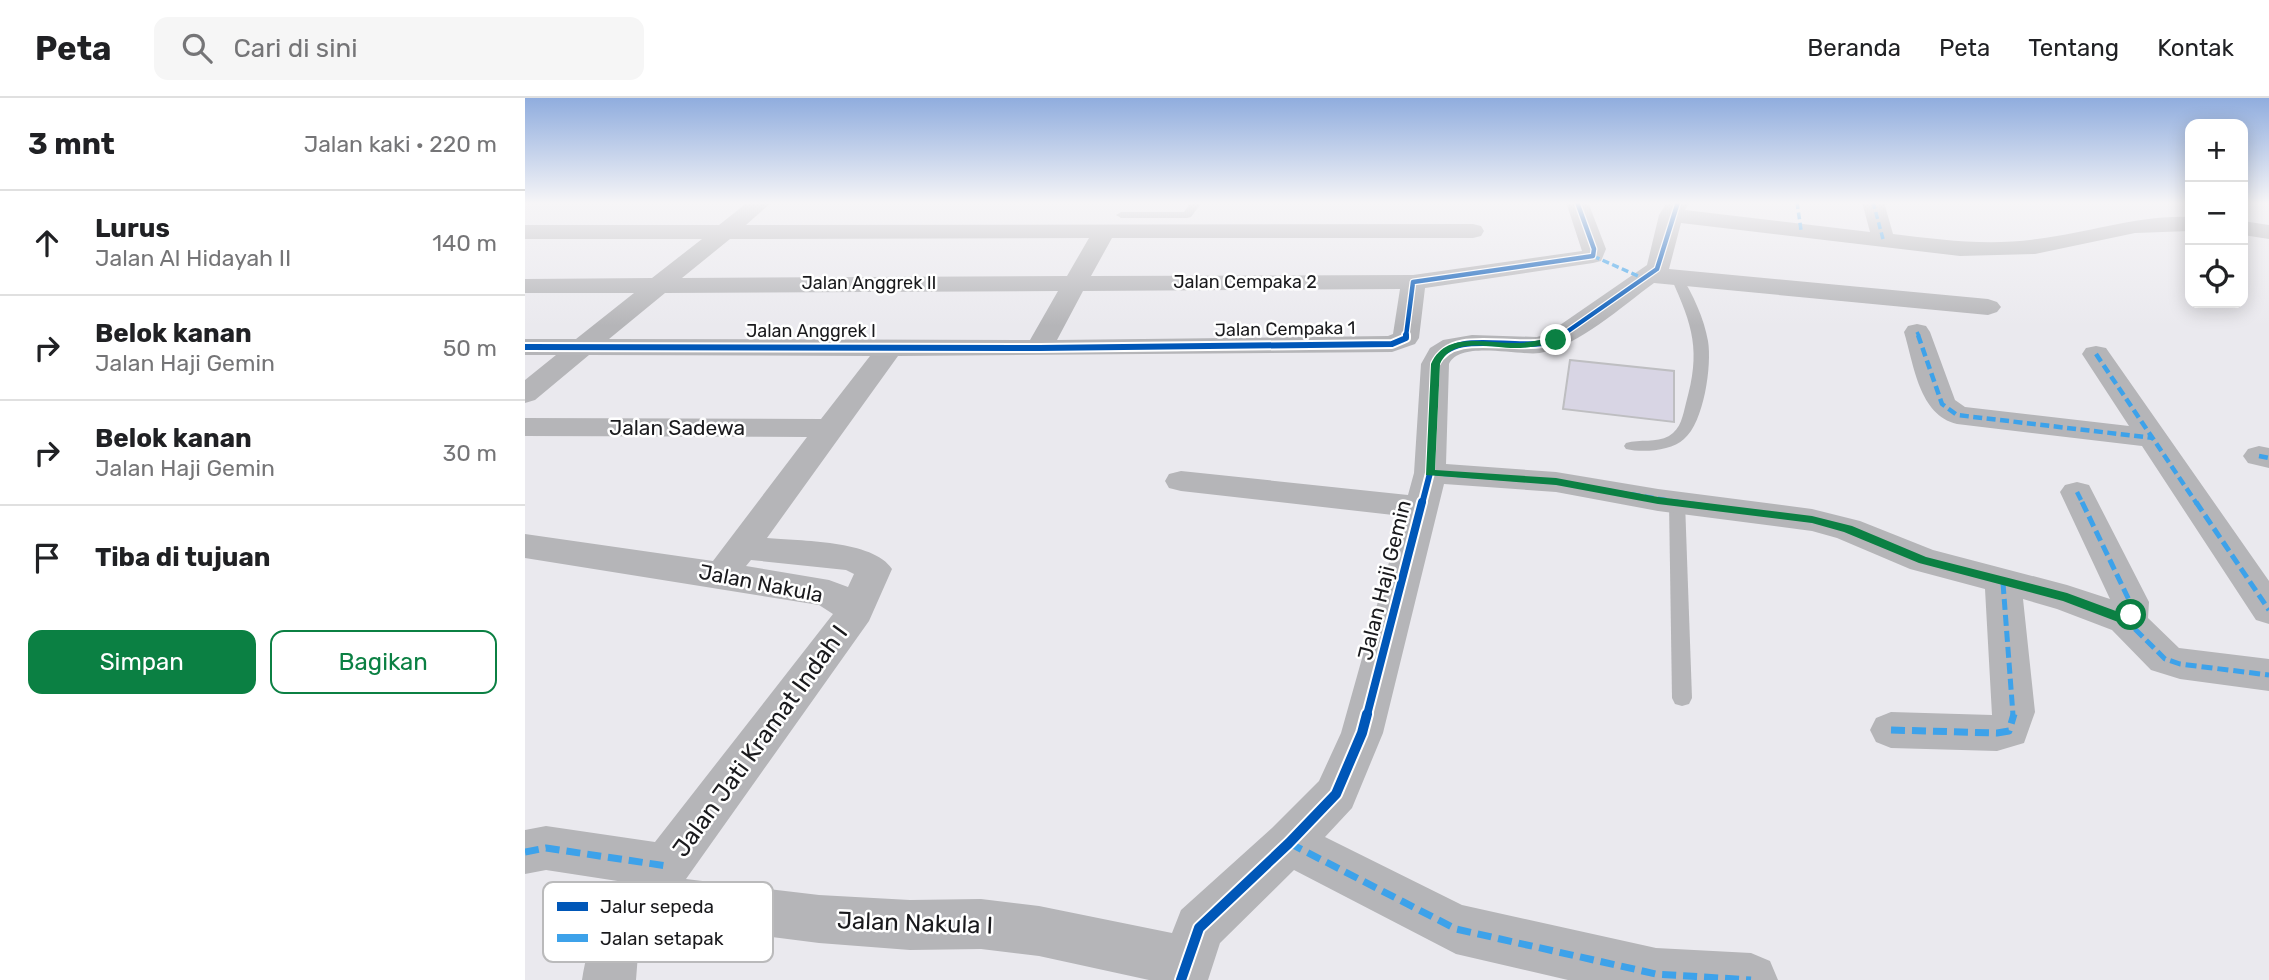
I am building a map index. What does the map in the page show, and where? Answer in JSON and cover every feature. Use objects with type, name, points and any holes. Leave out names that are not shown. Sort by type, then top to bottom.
[{"type":"street","points":[[525,412],[661,284],[711,243]]},
{"type":"street","points":[[1039,348],[1100,243]]},
{"type":"street","points":[[1475,243],[1480,272]]},
{"type":"street","points":[[1592,243],[1593,256]]},
{"type":"street","points":[[1658,277],[1666,243]]},
{"type":"street","points":[[1918,243],[2004,249],[2053,243]]},
{"type":"street","points":[[1413,282],[1593,256],[1658,277],[1988,307]]},
{"type":"street","name":"Jalan Haji Gemin","points":[[1184,971],[1199,928],[1289,843],[1336,794],[1362,733],[1430,473],[1436,364],[1440,354],[1453,346],[1472,343],[1517,346],[1556,340],[1658,277]]},
{"type":"street","name":"Jalan Cempaka 2","points":[[1076,282],[1413,282]]},
{"type":"street","name":"Jalan Anggrek II","points":[[525,286],[1076,282]]},
{"type":"street","name":"Jalan Cempaka 1","points":[[1039,348],[1392,344],[1406,338],[1413,282]]},
{"type":"street","points":[[1917,332],[1943,404],[1957,415],[2153,439]]},
{"type":"street","name":"Jalan Anggrek I","points":[[525,347],[1039,348]]},
{"type":"street","points":[[525,394],[595,347]]},
{"type":"street","points":[[731,560],[891,347]]},
{"type":"street","points":[[2096,354],[2269,610]]},
{"type":"street","name":"Jalan Sadewa","points":[[525,427],[829,428]]},
{"type":"street","points":[[1430,473],[1556,482],[1812,520],[1848,529],[1923,560],[2067,598],[2126,620],[2165,659],[2180,664],[2269,675]]},
{"type":"street","points":[[1181,481],[1421,507]]},
{"type":"street","points":[[2077,492],[2130,602],[2131,615],[2126,620]]},
{"type":"street","name":"Jalan Nakula","points":[[525,546],[731,560],[829,593],[856,611]]},
{"type":"street","points":[[1891,730],[1997,733],[2009,731],[2014,712],[2003,583]]},
{"type":"street","name":"Jalan Jati Kramat Indah I","points":[[655,882],[856,611]]},
{"type":"street","points":[[1289,843],[1456,929],[1656,974],[1751,980]]},
{"type":"street","name":"Jalan Nakula I","points":[[525,852],[546,848],[655,882]]},
{"type":"street","name":"Jalan Nakula I","points":[[773,907],[832,920],[910,925],[981,924],[1039,931],[1184,971]]},
{"type":"street","name":"Jalan Jati Kramat Indah I","points":[[609,980],[611,962]]},
{"type":"lane","points":[[1632,446],[1664,444],[1680,436],[1688,422],[1702,378],[1704,348],[1699,322],[1658,277]]},
{"type":"lane","points":[[1677,502],[1682,698]]},
{"type":"building","points":[[1570,360],[1674,371],[1674,422],[1563,409]]},
{"type":"marked path","points":[[1593,256],[1645,279]]},
{"type":"marked path","points":[[1917,332],[1942,404],[1957,415],[2153,438]]},
{"type":"marked path","points":[[2096,354],[2269,610]]},
{"type":"marked path","points":[[2259,456],[2269,458]]},
{"type":"marked path","points":[[1430,473],[1556,482],[1658,500],[1812,520],[1848,529],[1923,560],[2067,598],[2109,613],[2126,620],[2165,659],[2180,664],[2269,675]]},
{"type":"marked path","points":[[2077,492],[2130,602],[2131,615],[2126,620]]},
{"type":"marked path","points":[[1891,730],[1997,733],[2009,731],[2014,712],[2003,583]]},
{"type":"marked path","points":[[1289,843],[1456,929],[1656,974],[1751,980]]},
{"type":"marked path","points":[[525,852],[546,848],[667,866]]},
{"type":"cycle path","points":[[525,347],[1039,348],[1392,344],[1406,338],[1413,282],[1593,256],[1592,243]]},
{"type":"cycle path","points":[[1181,980],[1199,928],[1289,843],[1336,794],[1362,733],[1430,473],[1435,364],[1440,354],[1453,346],[1472,343],[1538,345],[1556,340],[1657,269],[1665,243]]},
{"type":"route","points":[[1556,340],[1538,345],[1517,346],[1472,343],[1453,346],[1440,354],[1436,364],[1430,473],[1556,482],[1658,500],[1812,520],[1848,529],[1923,560],[2067,598],[2126,620],[2131,615]]}]
